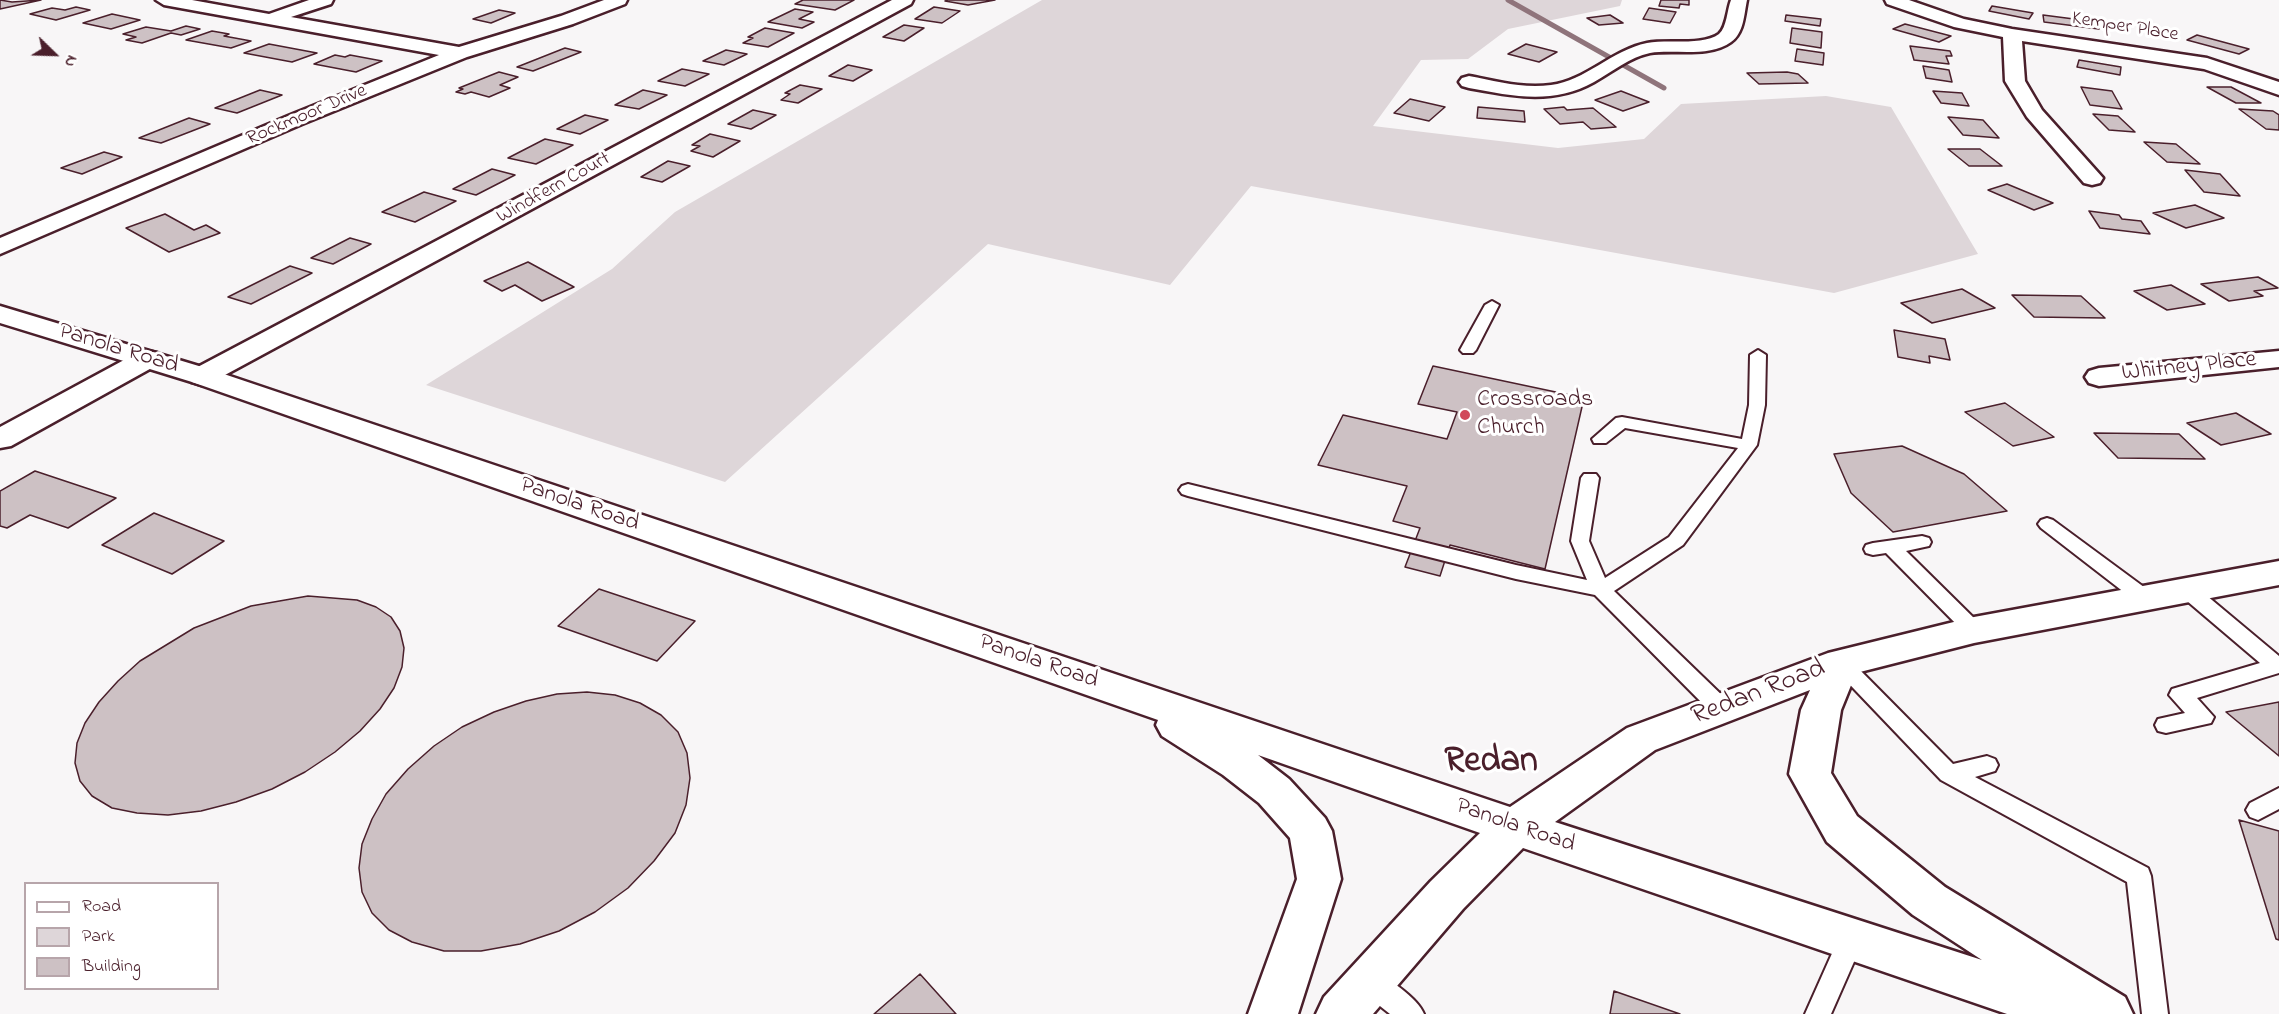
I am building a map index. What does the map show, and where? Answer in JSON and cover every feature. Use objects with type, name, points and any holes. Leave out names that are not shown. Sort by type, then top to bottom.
[{"type":"street","points":[[164,0],[460,53]]},
{"type":"street","points":[[269,19],[325,0]]},
{"type":"street","name":"Rockmoor Drive","points":[[0,247],[295,120],[460,53],[567,20],[619,0]]},
{"type":"street","name":"Windfern Court","points":[[202,376],[905,0]]},
{"type":"street","points":[[1469,82],[1542,92],[1566,88],[1625,54],[1649,48],[1715,43],[1725,38],[1732,30],[1739,0]]},
{"type":"street","name":"Kemper Place","points":[[1893,0],[1960,23],[2012,34],[2207,64],[2279,89]]},
{"type":"street","points":[[2012,34],[2015,81],[2034,113],[2092,178]]},
{"type":"street","name":"Panola Road","points":[[0,314],[202,376],[1515,827],[2076,1014]]},
{"type":"street","points":[[0,439],[147,358]]},
{"type":"street","name":"Whitney Place","points":[[2098,377],[2279,359]]},
{"type":"street","name":"Redan Road","points":[[1355,998],[1448,895],[1515,827],[1641,739],[1841,663],[1974,630],[2279,573]]},
{"type":"street","points":[[1841,663],[1821,710],[1810,774],[1842,829],[1929,901],[2108,1014]]},
{"type":"street","points":[[1100,685],[1158,715],[1238,763],[1274,791],[1310,831],[1319,879],[1273,1014]]},
{"type":"lane","points":[[1468,350],[1492,305]]},
{"type":"lane","points":[[1188,490],[1516,572],[1601,590],[1676,541],[1749,445],[1757,405],[1758,355]]},
{"type":"lane","points":[[1599,440],[1622,422],[1749,445]]},
{"type":"lane","points":[[1590,478],[1580,541],[1601,590],[1721,708]]},
{"type":"lane","points":[[2046,524],[2145,598]]},
{"type":"lane","points":[[1922,542],[1882,548],[1974,630]]},
{"type":"lane","points":[[2166,725],[2203,717],[2180,695],[2277,666],[2187,590]]},
{"type":"lane","points":[[1841,663],[1949,774],[2139,876],[2155,1014]]},
{"type":"lane","points":[[1949,774],[1987,765]]},
{"type":"lane","points":[[2258,810],[2279,797]]},
{"type":"lane","points":[[1818,1014],[1851,939]]},
{"type":"lane","points":[[1355,998],[1411,1014]]},
{"type":"green space","points":[[1042,0],[1622,0],[1620,6],[1508,29],[1468,59],[1421,60],[1373,126],[1558,148],[1644,139],[1681,104],[1826,96],[1891,107],[1978,254],[1834,293],[1251,186],[1170,285],[988,244],[725,482],[426,385],[612,269],[675,212]]},
{"type":"building","points":[[0,0],[12,2],[41,0],[0,9]]},
{"type":"building","points":[[803,0],[854,0],[835,10],[795,4]]},
{"type":"building","points":[[995,0],[968,5],[945,1]]},
{"type":"building","points":[[1661,0],[1689,0],[1689,5],[1680,4],[1679,8],[1659,6]]},
{"type":"building","points":[[1992,6],[2033,13],[2029,19],[1989,11]]},
{"type":"building","points":[[76,7],[90,10],[56,20],[30,14],[52,8],[65,10]]},
{"type":"building","points":[[934,7],[960,11],[942,23],[915,19]]},
{"type":"building","points":[[1649,8],[1676,12],[1670,23],[1643,19]]},
{"type":"building","points":[[795,9],[813,12],[799,19],[814,22],[802,28],[768,22]]},
{"type":"building","points":[[499,10],[515,13],[491,23],[473,19]]},
{"type":"building","points":[[112,14],[140,20],[111,29],[83,23]]},
{"type":"building","points":[[1610,15],[1623,23],[1599,25],[1587,18]]},
{"type":"building","points":[[1786,15],[1821,19],[1820,26],[1785,21]]},
{"type":"building","points":[[2043,15],[2097,22],[2099,29],[2044,22]]},
{"type":"building","points":[[1905,24],[1951,36],[1939,42],[1893,29]]},
{"type":"building","points":[[904,25],[924,28],[904,41],[883,37]]},
{"type":"building","points":[[186,26],[200,29],[181,35],[171,33],[142,43],[126,40],[136,37],[123,34],[146,27],[171,31]]},
{"type":"building","points":[[765,28],[794,33],[768,47],[743,43],[753,38],[748,37]]},
{"type":"building","points":[[1792,28],[1822,32],[1821,48],[1790,43]]},
{"type":"building","points":[[212,31],[229,34],[224,36],[251,41],[231,48],[186,40]]},
{"type":"building","points":[[2197,35],[2249,49],[2239,54],[2187,40]]},
{"type":"building","points":[[269,44],[317,53],[292,62],[244,53]]},
{"type":"building","points":[[1526,44],[1557,52],[1539,62],[1508,54]]},
{"type":"building","points":[[1910,46],[1950,51],[1952,56],[1946,56],[1949,64],[1914,60]]},
{"type":"building","points":[[565,48],[581,52],[533,71],[517,67]]},
{"type":"building","points":[[1797,49],[1824,53],[1823,65],[1795,61]]},
{"type":"building","points":[[726,50],[747,54],[724,65],[703,61]]},
{"type":"building","points":[[335,55],[345,57],[350,55],[382,61],[356,72],[314,64]]},
{"type":"building","points":[[2079,60],[2121,67],[2120,75],[2077,67]]},
{"type":"building","points":[[848,65],[872,70],[853,81],[829,76]]},
{"type":"building","points":[[1923,66],[1949,70],[1952,82],[1926,78]]},
{"type":"building","points":[[682,69],[709,74],[685,86],[658,81]]},
{"type":"building","points":[[499,72],[518,77],[500,85],[510,88],[489,97],[471,92],[465,94],[456,92],[463,89],[459,88]]},
{"type":"building","points":[[1747,73],[1798,74],[1808,83],[1759,84]]},
{"type":"building","points":[[800,85],[822,89],[798,103],[781,100],[790,94],[785,93]]},
{"type":"building","points":[[2081,87],[2112,91],[2122,109],[2090,105]]},
{"type":"building","points":[[2207,87],[2231,87],[2261,103],[2236,103]]},
{"type":"building","points":[[260,90],[282,95],[237,113],[215,108]]},
{"type":"building","points":[[643,90],[667,95],[639,109],[615,105]]},
{"type":"building","points":[[1621,91],[1649,102],[1623,111],[1595,100]]},
{"type":"building","points":[[1933,91],[1962,93],[1969,106],[1941,103]]},
{"type":"building","points":[[1410,99],[1445,107],[1429,121],[1394,113]]},
{"type":"building","points":[[1478,107],[1524,111],[1525,122],[1477,118]]},
{"type":"building","points":[[1564,107],[1567,110],[1593,108],[1616,127],[1591,129],[1583,122],[1560,124],[1544,109]]},
{"type":"building","points":[[2239,109],[2273,111],[2279,115],[2279,130],[2266,129]]},
{"type":"building","points":[[753,110],[776,115],[751,129],[728,124]]},
{"type":"building","points":[[2093,114],[2118,116],[2135,132],[2109,130]]},
{"type":"building","points":[[585,115],[608,120],[580,134],[557,129]]},
{"type":"building","points":[[1948,117],[1983,120],[1999,138],[1963,135]]},
{"type":"building","points":[[189,118],[210,124],[161,143],[139,138]]},
{"type":"building","points":[[710,134],[740,141],[713,157],[691,151],[700,146],[692,145]]},
{"type":"building","points":[[545,139],[573,145],[536,164],[508,158]]},
{"type":"building","points":[[2144,142],[2176,144],[2200,164],[2167,162]]},
{"type":"building","points":[[1948,149],[1980,149],[2002,166],[1969,166]]},
{"type":"building","points":[[104,152],[122,157],[82,174],[61,168]]},
{"type":"building","points":[[668,161],[690,166],[662,182],[641,177]]},
{"type":"building","points":[[492,169],[515,175],[476,195],[453,189]]},
{"type":"building","points":[[2185,170],[2220,174],[2240,196],[2204,192]]},
{"type":"building","points":[[2007,184],[2053,203],[2034,210],[1988,190]]},
{"type":"building","points":[[424,192],[456,201],[415,222],[382,212]]},
{"type":"building","points":[[2195,205],[2224,218],[2186,228],[2153,213]]},
{"type":"building","points":[[2089,211],[2141,221],[2150,234],[2100,228]]},
{"type":"building","points":[[165,214],[194,230],[206,225],[220,233],[169,252],[126,228]]},
{"type":"building","points":[[350,238],[371,244],[333,264],[311,258]]},
{"type":"building","points":[[528,262],[574,287],[542,301],[515,285],[502,291],[484,281]]},
{"type":"building","points":[[290,266],[312,273],[251,304],[228,297]]},
{"type":"building","points":[[2258,277],[2278,288],[2254,291],[2263,296],[2229,301],[2201,284]]},
{"type":"building","points":[[2171,285],[2205,304],[2167,310],[2134,291]]},
{"type":"building","points":[[1962,289],[1995,308],[1932,323],[1901,303]]},
{"type":"building","points":[[2012,295],[2081,296],[2105,318],[2034,317]]},
{"type":"building","points":[[1894,330],[1945,339],[1950,360],[1929,356],[1930,363],[1898,357]]},
{"type":"building","points":[[1433,366],[1584,398],[1545,569],[1450,545],[1440,576],[1405,567],[1420,528],[1393,521],[1407,486],[1318,465],[1343,415],[1447,439],[1457,412],[1418,404]]},
{"type":"building","points":[[2005,403],[2054,437],[2013,446],[1965,412]]},
{"type":"building","points":[[2236,413],[2271,434],[2221,445],[2187,423]]},
{"type":"building","points":[[2094,433],[2179,434],[2205,459],[2118,458]]},
{"type":"building","points":[[1902,446],[1964,474],[2007,511],[1893,532],[1851,493],[1834,454]]},
{"type":"building","points":[[35,471],[116,498],[68,528],[30,515],[7,528],[0,526],[0,491]]},
{"type":"building","points":[[154,513],[224,541],[172,574],[102,545]]},
{"type":"building","points":[[599,589],[695,621],[657,661],[558,626]]},
{"type":"building","points":[[308,596],[357,600],[376,607],[391,617],[400,631],[404,648],[402,667],[394,688],[380,709],[360,731],[335,752],[305,772],[272,789],[201,811],[168,815],[137,813],[112,808],[92,796],[80,781],[75,763],[77,743],[85,723],[99,702],[118,681],[140,661],[194,628],[251,606]]},
{"type":"building","points":[[587,692],[615,695],[640,703],[661,715],[678,732],[687,753],[690,778],[686,805],[675,833],[654,861],[628,888],[595,912],[559,931],[520,944],[481,951],[444,951],[412,942],[389,930],[372,913],[362,892],[359,868],[362,844],[372,819],[386,794],[408,769],[434,746],[462,727],[494,712],[526,701],[557,694]]},
{"type":"building","points":[[2279,702],[2279,756],[2226,712]]},
{"type":"building","points":[[2239,820],[2279,831],[2279,940],[2276,939]]},
{"type":"building","points":[[920,974],[956,1014],[874,1014]]},
{"type":"building","points":[[1614,991],[1680,1014],[1610,1014]]},
{"type":"waterway","points":[[1508,0],[1664,88]]},
{"type":"place","name":"Crossroads Church","points":[[1465,415]]},
{"type":"district","name":"Redan","points":[[1491,764]]}]
